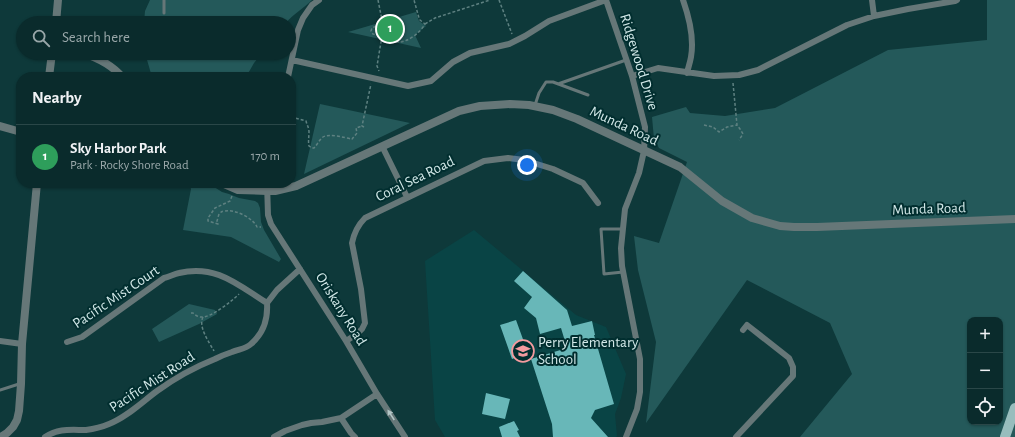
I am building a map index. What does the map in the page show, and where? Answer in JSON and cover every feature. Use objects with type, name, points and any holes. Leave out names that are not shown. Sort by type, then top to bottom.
[{"type":"main road","points":[[1005,437],[1015,408]]},
{"type":"street","points":[[57,16],[58,0]]},
{"type":"street","points":[[296,40],[303,18],[312,6],[319,0]]},
{"type":"street","points":[[289,72],[292,60],[408,86],[431,81],[452,62],[470,53],[509,44],[526,36],[549,21],[606,0]]},
{"type":"street","name":"Ridgewood Drive","points":[[606,0],[632,76],[645,127],[644,151],[639,173],[625,209],[621,248],[623,272],[640,359],[639,398],[637,409],[626,437]]},
{"type":"street","points":[[683,0],[687,13],[691,40],[691,56],[687,73]]},
{"type":"street","points":[[872,0],[874,16]]},
{"type":"street","points":[[632,76],[658,68],[714,76],[739,75],[758,70],[847,25],[874,16],[957,0]]},
{"type":"street","points":[[50,72],[51,60]]},
{"type":"street","points":[[101,60],[117,72]]},
{"type":"street","name":"Munda Road","points":[[296,186],[459,111],[480,106],[510,104],[535,106],[553,110],[577,119],[680,167],[722,201],[752,218],[780,226],[817,227],[1015,219]]},
{"type":"street","points":[[0,126],[16,131]]},
{"type":"street","points":[[382,146],[407,197]]},
{"type":"street","name":"Coral Sea Road","points":[[346,341],[357,334],[365,323],[361,289],[352,243],[356,228],[365,218],[484,161],[508,158],[524,160],[552,169],[583,183],[598,203]]},
{"type":"street","points":[[1,437],[14,427],[19,411],[22,344],[37,188]]},
{"type":"street","name":"Munda Road","points":[[233,188],[238,190],[257,188]]},
{"type":"street","name":"Oriskany Road","points":[[267,188],[268,215],[270,224],[346,341],[377,394],[405,437]]},
{"type":"street","name":"Munda Road","points":[[269,188],[275,191],[288,188]]},
{"type":"street","points":[[267,303],[277,290],[300,269]]},
{"type":"street","name":"Pacific Mist Court","points":[[67,342],[82,337],[164,278],[178,273],[196,270],[219,275],[233,281],[267,303]]},
{"type":"street","name":"Pacific Mist Road","points":[[45,437],[49,434],[62,430],[94,429],[111,423],[125,415],[159,389],[188,371],[232,351],[245,348],[252,344],[264,328],[268,310],[267,303]]},
{"type":"street","points":[[736,437],[793,376],[794,372],[789,358],[746,325],[743,330]]},
{"type":"street","points":[[0,342],[22,344]]},
{"type":"street","points":[[274,437],[302,425],[341,418],[377,394]]},
{"type":"street","points":[[341,418],[355,437]]},
{"type":"lane","points":[[164,0],[164,13]]},
{"type":"lane","points":[[558,84],[626,60]]},
{"type":"lane","points":[[535,106],[539,93],[546,82],[553,82],[588,95]]},
{"type":"lane","points":[[623,229],[601,229],[604,274],[623,272]]},
{"type":"lane","points":[[0,390],[21,384]]},
{"type":"path","points":[[378,0],[382,20],[381,24],[372,28],[372,34],[382,36],[394,42],[404,41],[435,18],[490,0]]},
{"type":"path","points":[[414,0],[419,18],[425,24]]},
{"type":"path","points":[[499,0],[512,34]]},
{"type":"path","points":[[379,71],[377,66],[382,36]]},
{"type":"path","points":[[733,83],[737,125],[742,134],[739,140]]},
{"type":"path","points":[[296,118],[306,121],[309,129],[308,144],[312,148],[314,148],[326,136],[352,139],[357,134],[356,128],[363,126],[371,84]]},
{"type":"path","points":[[704,125],[713,127],[719,132],[727,127],[737,125]]},
{"type":"path","points":[[232,196],[230,201],[215,208],[208,218],[208,221],[218,224],[217,221],[219,214],[224,211],[230,211],[242,214],[253,221],[257,227],[261,227]]},
{"type":"path","points":[[191,313],[203,317],[221,308],[239,294]]},
{"type":"path","points":[[203,317],[201,326],[214,352]]},
{"type":"shaded area","points":[[150,0],[312,0],[293,16],[145,16],[145,11]]},
{"type":"shaded area","points":[[987,0],[1015,0],[1015,437],[800,437],[852,374],[830,323],[747,280],[646,423],[656,342],[638,270],[634,236],[659,243],[687,162],[659,148],[654,139],[652,117],[686,107],[690,113],[725,116],[775,108],[888,50],[987,40]]},
{"type":"shaded area","points":[[416,12],[419,21],[426,26],[415,35],[421,48],[348,32]]},
{"type":"shaded area","points":[[147,60],[256,60],[249,72],[151,72]]},
{"type":"shaded area","points":[[320,104],[410,123],[304,174]]},
{"type":"shaded area","points":[[216,188],[222,192],[258,203],[261,222],[281,259],[279,262],[231,237],[183,230],[191,189]]},
{"type":"shaded area","name":"Perry Elementary School","points":[[474,230],[576,315],[606,327],[626,374],[621,398],[615,414],[616,437],[445,437],[435,420],[425,261]]},
{"type":"shaded area","points":[[189,304],[215,310],[217,314],[159,342],[152,329]]},
{"type":"building","points":[[523,271],[567,310],[572,326],[592,321],[594,335],[614,404],[595,410],[591,418],[608,437],[553,437],[552,424],[531,359],[567,348],[561,328],[540,334],[536,318],[524,308],[532,297],[514,281]]},
{"type":"building","points":[[516,320],[528,353],[512,359],[500,325]]},
{"type":"building","points":[[486,393],[510,399],[505,419],[482,414]]},
{"type":"building","points":[[514,421],[519,430],[517,431],[520,437],[502,437],[499,427]]},
{"type":"place","name":"Sky Harbor Park","points":[[390,29]]},
{"type":"place","name":"Perry Elementary School","points":[[523,351]]}]
